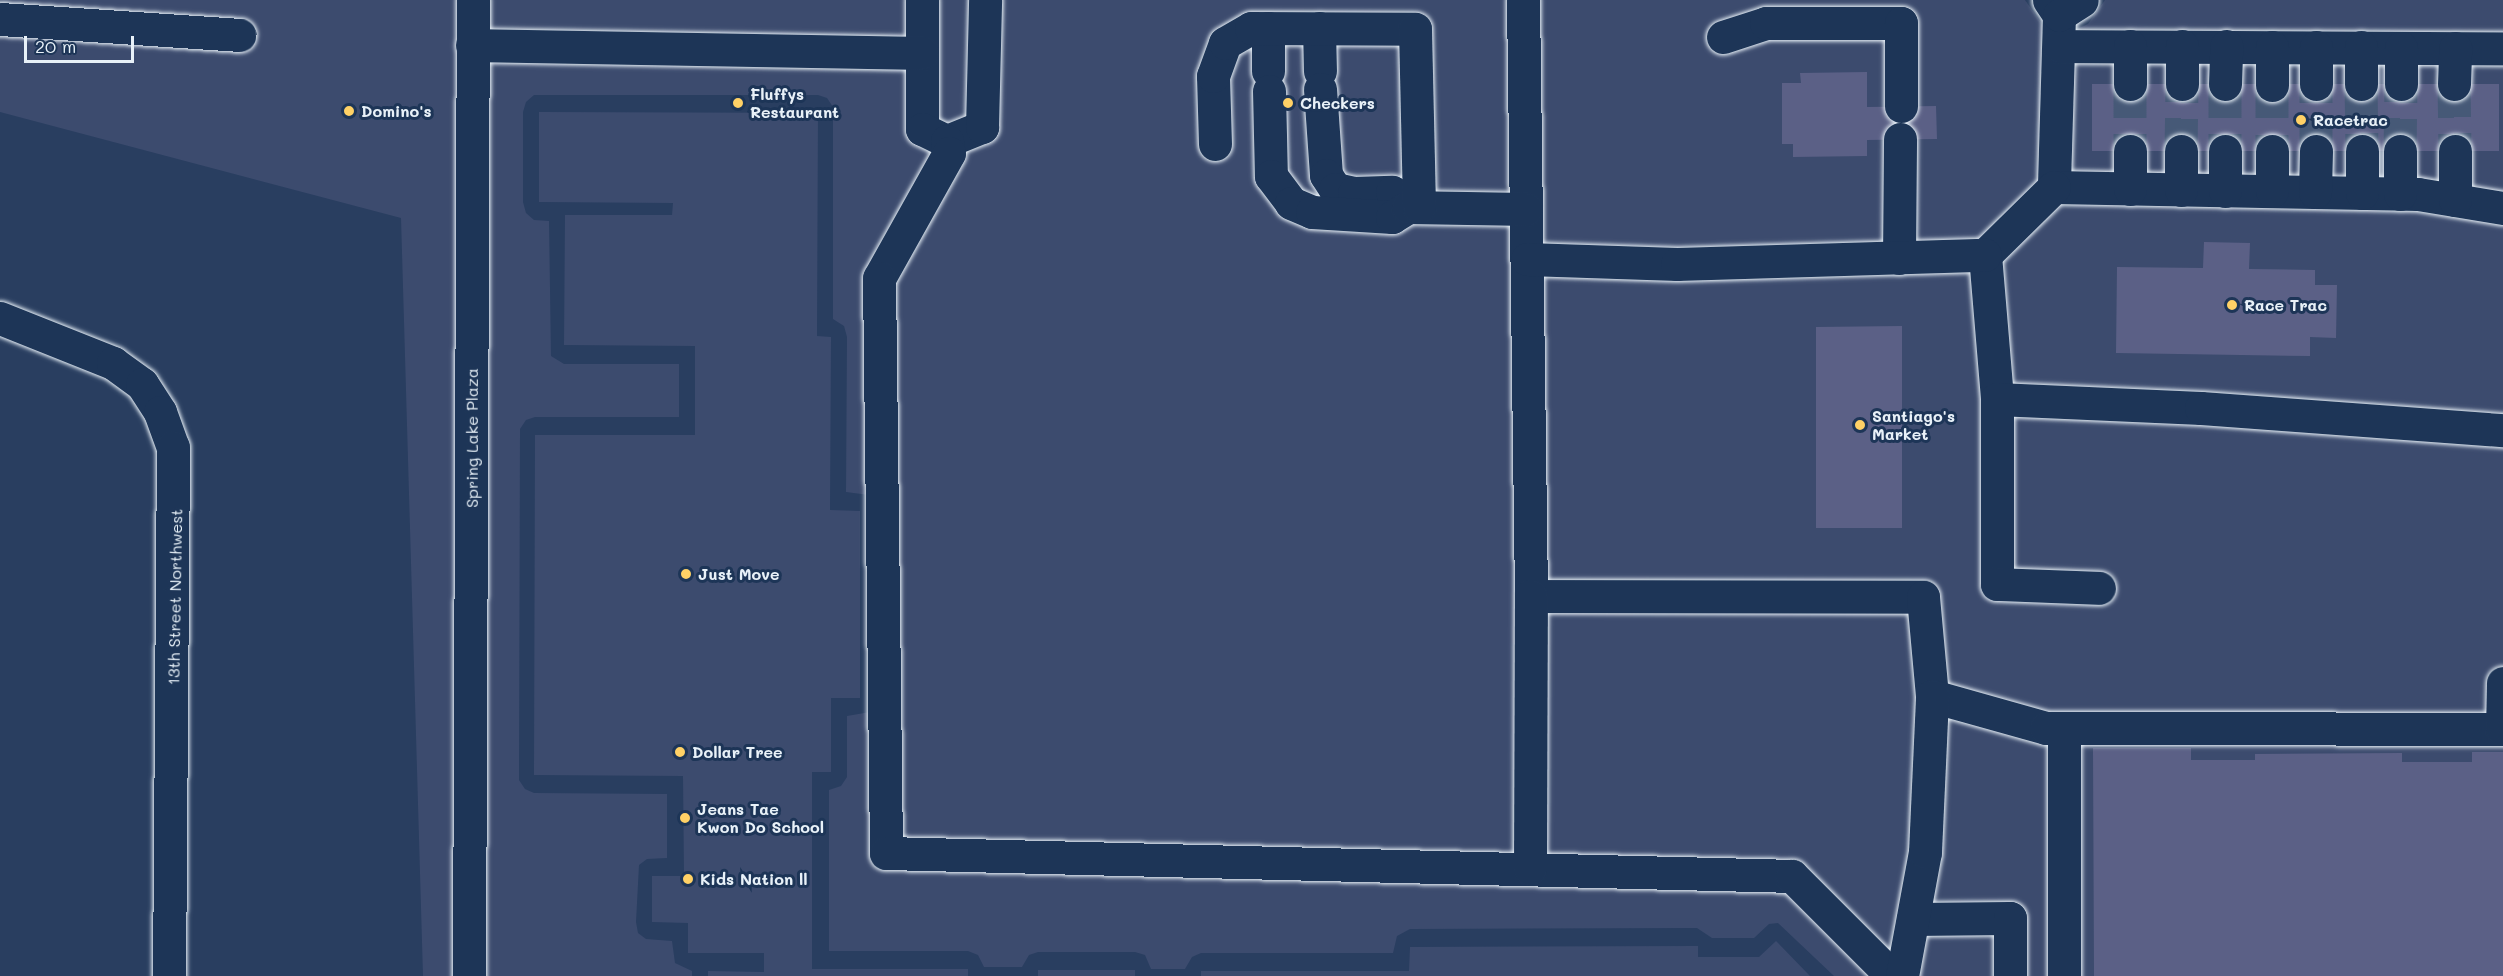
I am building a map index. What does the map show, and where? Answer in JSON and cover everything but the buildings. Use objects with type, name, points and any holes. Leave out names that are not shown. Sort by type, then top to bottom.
[{"type":"street","name":"Spring Lake Plaza","points":[[469,976],[472,875],[473,0]]},
{"type":"street","points":[[922,0],[922,129],[947,141],[982,127],[985,0]]},
{"type":"street","points":[[1523,0],[1531,596],[1530,869]]},
{"type":"street","points":[[1527,259],[1677,264],[1985,255],[2054,187],[2062,15],[2130,46],[2503,48]]},
{"type":"street","points":[[0,19],[239,35]]},
{"type":"street","points":[[1723,37],[1766,23],[1901,23],[1901,106]]},
{"type":"street","points":[[1268,27],[1271,176],[1291,203],[1312,212],[1392,217],[1413,207],[1526,209]]},
{"type":"street","points":[[1319,27],[1326,175],[1335,189],[1354,193],[1392,192],[1413,207]]},
{"type":"street","points":[[1215,144],[1213,76],[1225,43],[1251,28],[1414,29],[1413,207]]},
{"type":"street","points":[[472,45],[922,53]]},
{"type":"street","points":[[2130,46],[2130,84]]},
{"type":"street","points":[[2182,46],[2182,84]]},
{"type":"street","points":[[2225,84],[2226,46]]},
{"type":"street","points":[[2272,47],[2272,85]]},
{"type":"street","points":[[2316,47],[2316,84]]},
{"type":"street","points":[[2361,47],[2361,84]]},
{"type":"street","points":[[2400,84],[2401,48]]},
{"type":"street","points":[[2454,84],[2455,48]]},
{"type":"street","points":[[1899,258],[1900,139]]},
{"type":"street","points":[[947,141],[949,153],[879,278],[886,853],[1792,876],[1892,976]]},
{"type":"street","points":[[2130,151],[2130,189]]},
{"type":"street","points":[[2181,151],[2181,190]]},
{"type":"street","points":[[2225,151],[2225,191]]},
{"type":"street","points":[[2272,152],[2272,191]]},
{"type":"street","points":[[2315,192],[2316,152]]},
{"type":"street","points":[[2362,152],[2362,193]]},
{"type":"street","points":[[2400,152],[2400,194]]},
{"type":"street","points":[[2455,152],[2455,200]]},
{"type":"street","points":[[2054,187],[2400,194],[2503,208]]},
{"type":"street","points":[[1985,255],[1997,399],[1997,584],[2099,588]]},
{"type":"street","name":"13th Street Northwest","points":[[0,318],[113,363],[142,384],[160,412],[173,447],[176,487],[169,976]]},
{"type":"street","points":[[1997,399],[2201,408],[2503,430]]},
{"type":"street","points":[[1531,596],[1923,597],[1932,696],[1925,852],[1902,976]]},
{"type":"street","points":[[1932,696],[2046,728],[2502,729],[2503,683]]},
{"type":"street","points":[[2064,728],[2064,976]]},
{"type":"street","points":[[1913,920],[2010,918],[2010,976]]},
{"type":"shaded area","points":[[0,0],[2025,0],[2043,26],[2069,33],[2088,24],[2105,0],[2503,0],[2503,976],[1834,976],[1778,923],[1769,924],[1754,938],[1712,938],[1697,928],[1410,929],[1397,936],[1393,953],[1201,953],[1192,957],[1185,969],[1151,969],[1145,955],[1135,952],[1038,952],[1029,955],[1022,967],[984,967],[978,955],[968,951],[829,951],[829,790],[841,786],[847,777],[847,716],[870,712],[869,495],[846,492],[847,337],[844,326],[833,319],[833,107],[827,98],[818,95],[534,95],[526,102],[523,112],[523,202],[526,213],[534,220],[549,221],[551,356],[564,364],[679,364],[679,417],[535,417],[526,420],[520,429],[519,780],[525,789],[534,793],[667,794],[667,858],[647,859],[639,865],[636,922],[638,933],[646,939],[672,941],[675,963],[692,971],[692,976],[423,976],[401,218],[0,112]]},
{"type":"shaded area","points":[[539,112],[818,113],[817,336],[831,337],[830,510],[860,511],[860,698],[831,698],[831,772],[812,772],[812,969],[968,969],[968,976],[708,976],[708,971],[764,972],[764,953],[688,953],[688,923],[652,922],[652,876],[684,876],[683,776],[534,775],[535,435],[695,435],[695,346],[564,345],[565,215],[672,215],[673,203],[539,202]]},
{"type":"shaded area","points":[[1776,941],[1810,976],[1201,976],[1201,971],[1409,971],[1410,947],[1698,946],[1698,957],[1759,957]]},
{"type":"shaded area","points":[[1038,970],[1135,970],[1135,976],[1038,976]]},
{"type":"tunnel","points":[[2130,84],[2130,151]]},
{"type":"tunnel","points":[[2181,151],[2182,84]]},
{"type":"tunnel","points":[[2225,84],[2225,151]]},
{"type":"tunnel","points":[[2316,84],[2316,151]]},
{"type":"tunnel","points":[[2361,84],[2362,151]]},
{"type":"tunnel","points":[[2400,151],[2401,84]]},
{"type":"tunnel","points":[[2454,84],[2455,151]]},
{"type":"tunnel","points":[[2272,85],[2272,151]]},
{"type":"place","name":"Fluffys Restaurant","points":[[738,103]]},
{"type":"place","name":"Checkers","points":[[1288,103]]},
{"type":"place","name":"Domino's","points":[[349,111]]},
{"type":"place","name":"Racetrac","points":[[2301,120]]},
{"type":"place","name":"Race Trac","points":[[2232,305]]},
{"type":"place","name":"Santiago's Market","points":[[1860,425]]},
{"type":"place","name":"Just Move","points":[[686,574]]},
{"type":"place","name":"Dollar Tree","points":[[680,752]]},
{"type":"place","name":"Jeans Tae Kwon Do School","points":[[685,818]]},
{"type":"place","name":"Kids Nation ll","points":[[688,879]]}]
